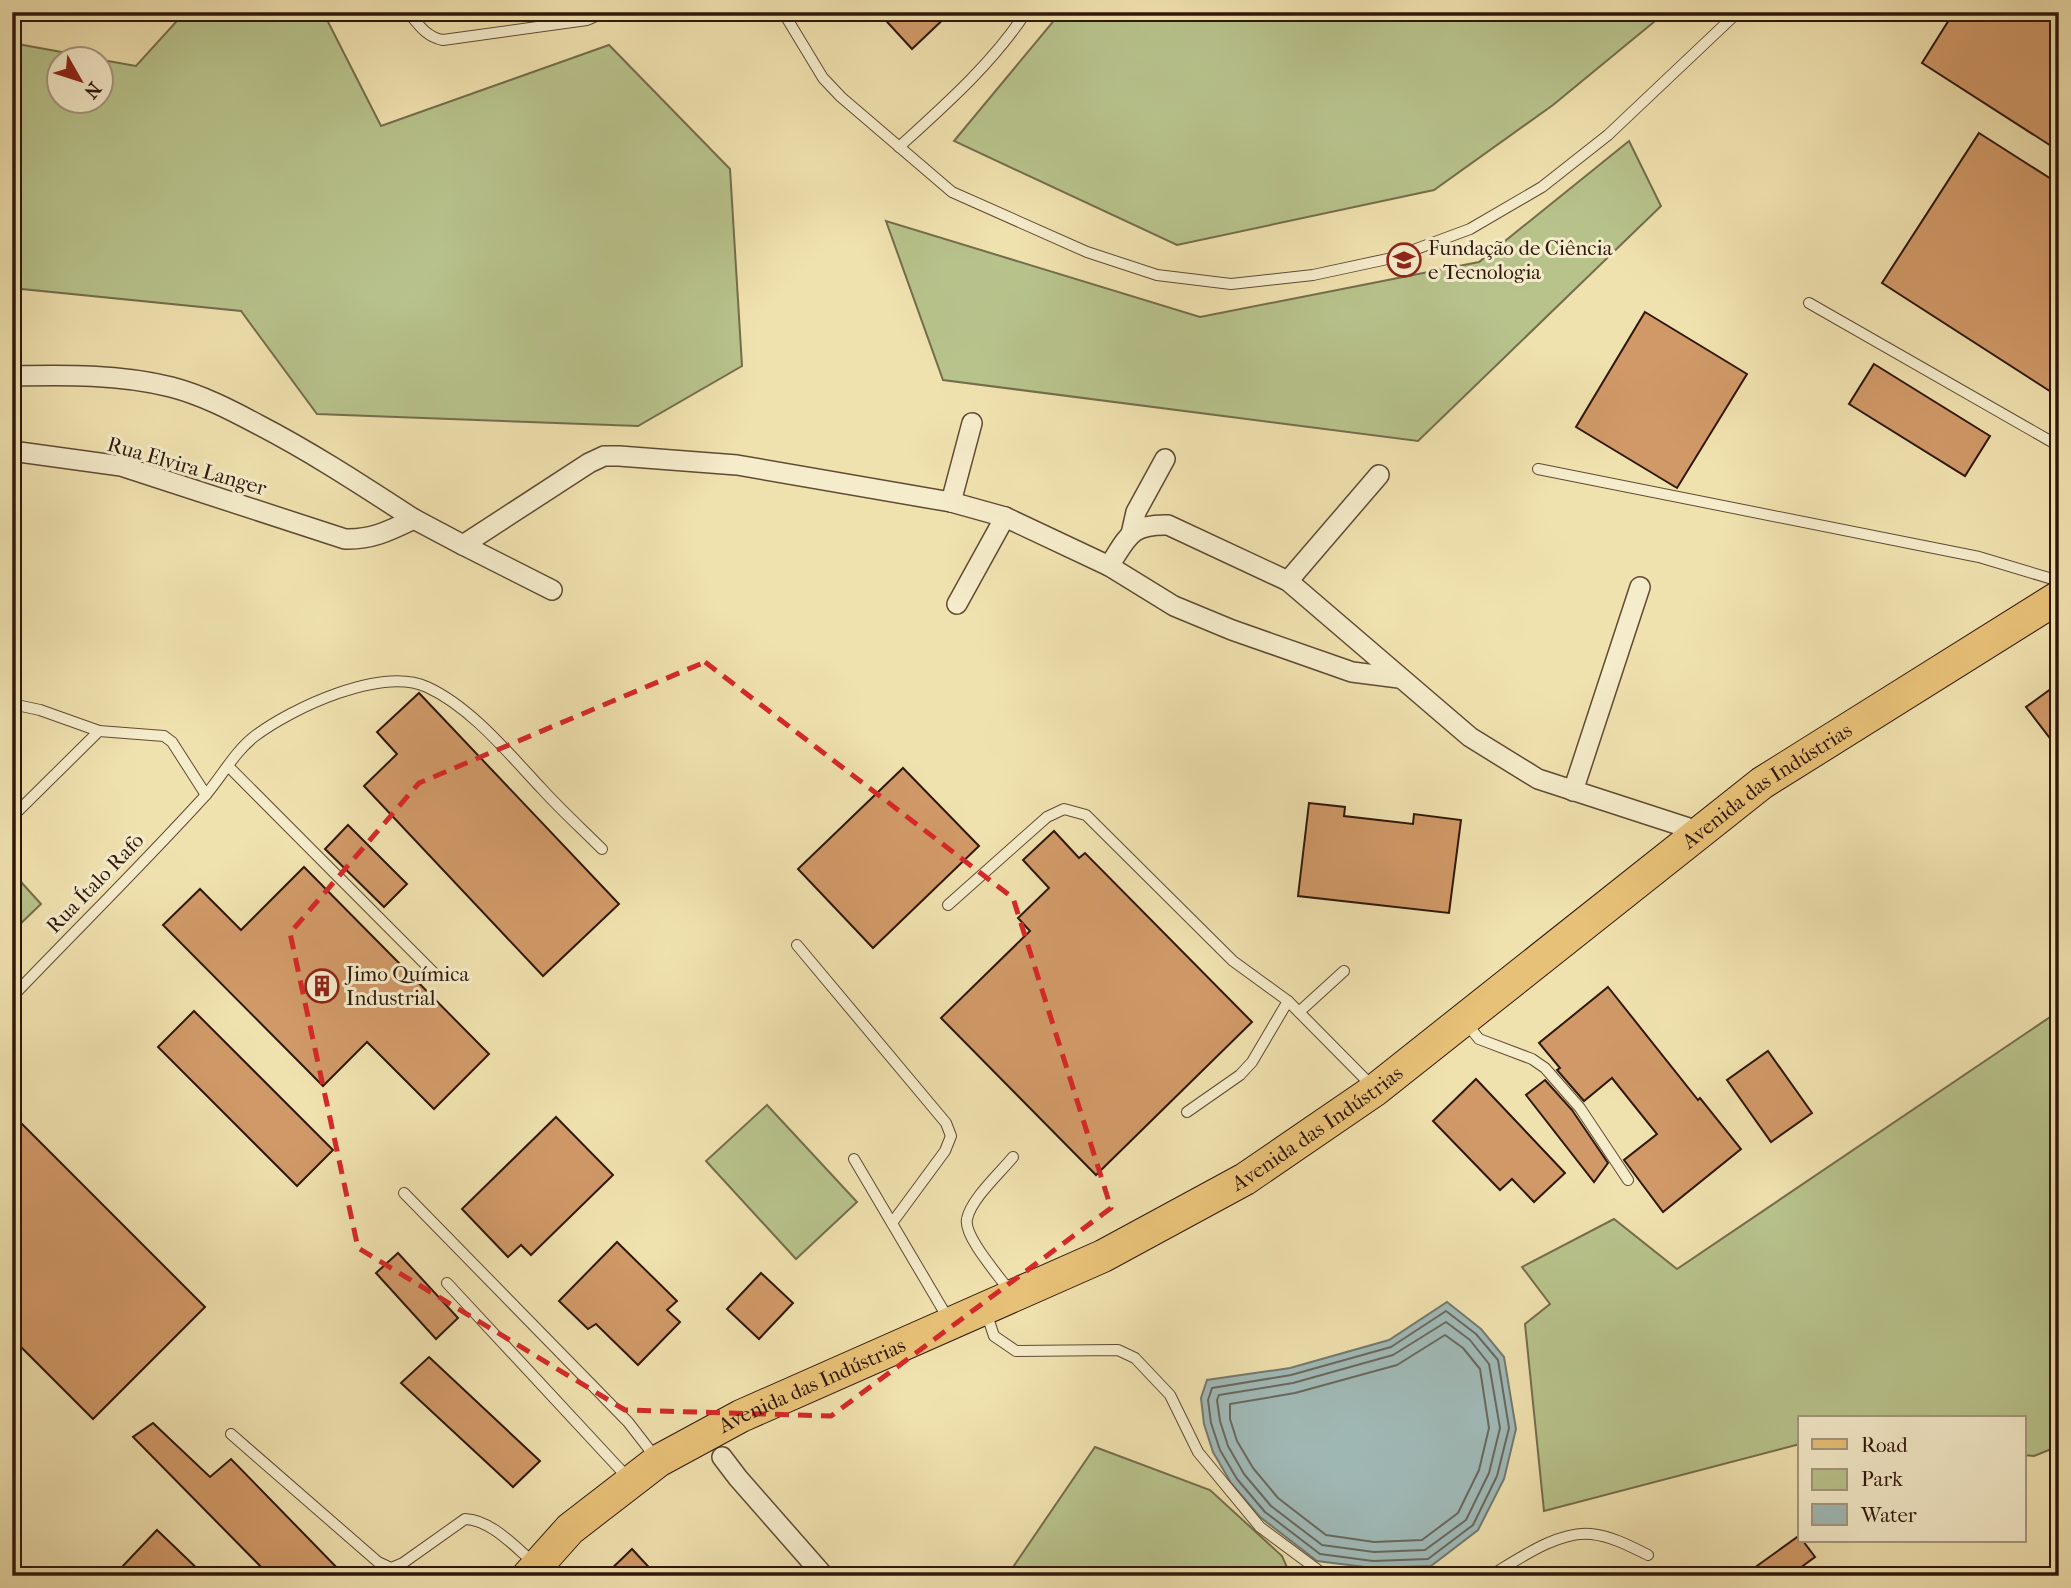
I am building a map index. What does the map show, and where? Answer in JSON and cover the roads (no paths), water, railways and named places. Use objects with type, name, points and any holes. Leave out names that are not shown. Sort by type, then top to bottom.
[{"type":"main road","name":"Avenida das Indústrias","points":[[532,1570],[570,1529],[658,1461],[741,1416],[1103,1256],[1245,1179],[1376,1090],[1762,783],[2059,597]]},
{"type":"street","points":[[12,376],[81,375],[132,379],[173,387],[225,407],[310,452],[414,519],[552,590]]},
{"type":"street","points":[[951,502],[972,423]]},
{"type":"street","name":"Rua Elvira Langer","points":[[12,451],[121,466],[345,539],[363,540],[377,536],[414,519]]},
{"type":"street","points":[[463,545],[604,456],[737,465],[951,502],[1005,517],[1109,566],[1174,607],[1352,671],[1401,679]]},
{"type":"street","points":[[1109,566],[1130,534],[1136,512],[1164,459]]},
{"type":"street","points":[[1288,581],[1380,475]]},
{"type":"street","points":[[957,604],[1005,517]]},
{"type":"street","points":[[1130,534],[1148,524],[1168,525],[1288,581],[1470,737],[1538,779],[1701,832]]},
{"type":"street","points":[[1573,791],[1640,587]]},
{"type":"street","points":[[722,1457],[824,1576]]},
{"type":"lane","points":[[408,12],[426,33],[443,40],[587,20],[605,12]]},
{"type":"lane","points":[[783,12],[823,78],[841,97],[951,192],[1087,252],[1157,275],[1231,284],[1314,275],[1392,258],[1470,229],[1542,187],[1608,135],[1738,12]]},
{"type":"lane","points":[[899,147],[944,106],[1012,34],[1026,12]]},
{"type":"lane","points":[[1810,303],[2059,446]]},
{"type":"lane","points":[[1538,469],[1979,557],[2059,581]]},
{"type":"lane","name":"Rua Ítalo Rafo","points":[[12,997],[206,795],[252,738],[282,717],[313,702],[379,682],[402,680],[424,685],[447,697],[498,743],[602,849]]},
{"type":"lane","points":[[12,704],[40,710],[99,731],[164,736],[172,742],[206,795]]},
{"type":"lane","points":[[12,817],[99,731]]},
{"type":"lane","points":[[228,766],[434,973]]},
{"type":"lane","points":[[948,905],[1047,817],[1064,809],[1086,815],[1233,961],[1288,1001],[1376,1090]]},
{"type":"lane","points":[[797,945],[946,1123],[951,1136],[945,1151],[891,1223]]},
{"type":"lane","points":[[1299,1012],[1344,971]]},
{"type":"lane","points":[[1187,1112],[1240,1075],[1252,1062],[1288,1001]]},
{"type":"lane","points":[[1464,1020],[1479,1039],[1532,1059],[1545,1068],[1580,1108],[1628,1180]]},
{"type":"lane","points":[[1013,1157],[971,1207],[966,1221],[968,1233],[1013,1296]]},
{"type":"lane","points":[[854,1159],[951,1323]]},
{"type":"lane","points":[[404,1193],[628,1422],[658,1461]]},
{"type":"lane","points":[[447,1283],[631,1482]]},
{"type":"lane","points":[[985,1309],[994,1336],[1016,1350],[1118,1350],[1135,1359],[1170,1395],[1198,1452],[1244,1509],[1260,1527],[1326,1576]]},
{"type":"lane","points":[[231,1434],[378,1562],[391,1568],[403,1563],[465,1518],[475,1519],[501,1535],[532,1570]]},
{"type":"lane","points":[[1490,1576],[1555,1541],[1576,1533],[1593,1534],[1617,1541],[1648,1555]]},
{"type":"water","points":[[1447,1302],[1481,1329],[1504,1357],[1516,1429],[1504,1479],[1478,1530],[1431,1566],[1373,1568],[1317,1561],[1260,1517],[1231,1483],[1213,1452],[1204,1424],[1201,1398],[1207,1380],[1290,1368],[1389,1340]]},
{"type":"place","name":"Fundação de Ciência e Tecnologia","points":[[1404,260]]},
{"type":"place","name":"Jimo Química Industrial","points":[[322,986]]}]
